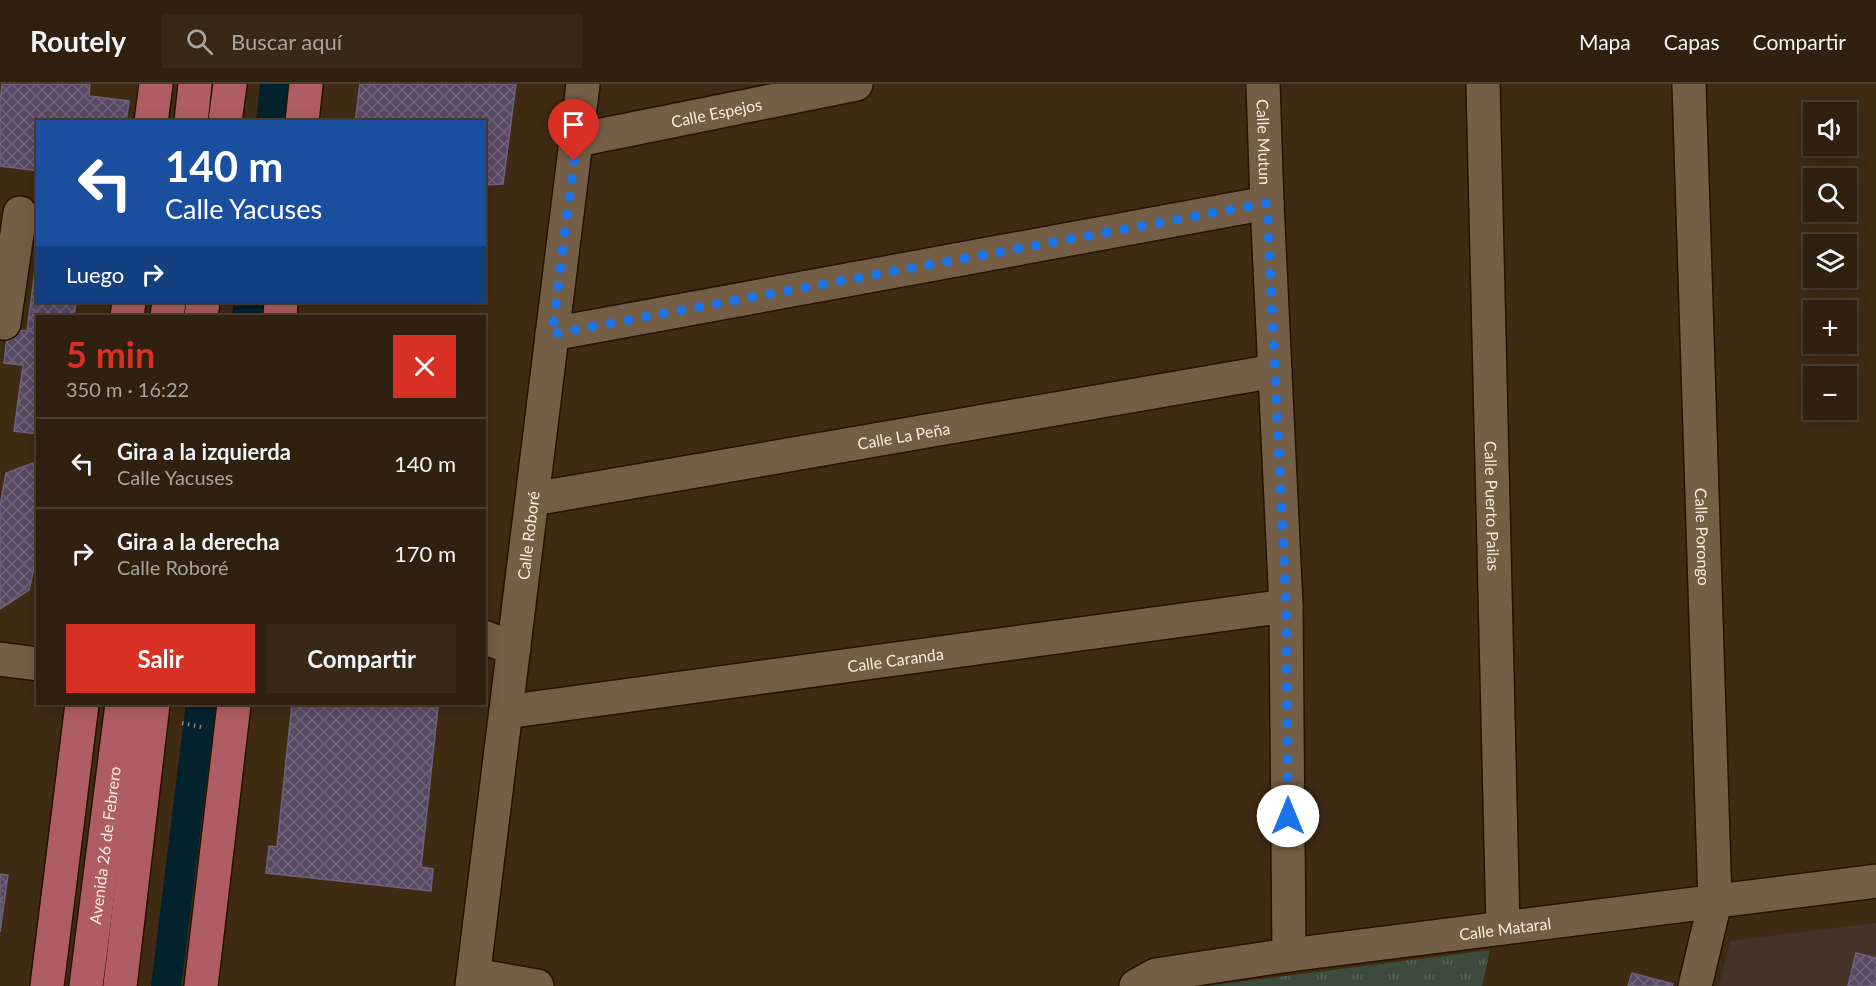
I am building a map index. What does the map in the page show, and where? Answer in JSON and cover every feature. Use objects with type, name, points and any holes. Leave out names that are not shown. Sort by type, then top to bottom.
[{"type":"main road","points":[[151,120],[156,84]]},
{"type":"main road","points":[[191,120],[195,84]]},
{"type":"main road","points":[[225,120],[230,84]]},
{"type":"main road","points":[[302,120],[306,84]]},
{"type":"main road","points":[[47,986],[82,705]]},
{"type":"main road","name":"Avenida 26 de Febrero","points":[[86,986],[122,705]]},
{"type":"main road","points":[[201,986],[234,705]]},
{"type":"main road","name":"Avenida 26 de Febrero","points":[[120,986],[162,712]]},
{"type":"street","name":"Calle Roboré","points":[[473,981],[506,712],[499,643],[533,499],[584,84]]},
{"type":"street","name":"Calle Espejos","points":[[577,140],[856,84]]},
{"type":"street","name":"Calle Mutun","points":[[1263,84],[1286,606],[1289,955]]},
{"type":"street","name":"Calle Puerto Pailas","points":[[1484,84],[1503,927]]},
{"type":"street","name":"Calle Porongo","points":[[1689,84],[1715,902],[1695,986]]},
{"type":"street","points":[[552,334],[1267,203]]},
{"type":"street","points":[[4,323],[19,213]]},
{"type":"street","name":"Calle La Peña","points":[[533,499],[1275,371]]},
{"type":"street","name":"Calle Caranda","points":[[506,712],[1286,606]]},
{"type":"street","points":[[0,659],[36,664]]},
{"type":"street","name":"Calle Mataral","points":[[1136,986],[1156,975],[1289,955],[1876,882]]},
{"type":"street","points":[[473,981],[537,986]]},
{"type":"path","points":[[162,712],[211,729]]},
{"type":"shaded area","points":[[1876,923],[1876,986],[1719,986],[1730,941]]},
{"type":"green space","points":[[1490,950],[1482,986],[1206,986]]},
{"type":"building","points":[[2,84],[90,84],[89,96],[129,101],[126,120],[36,120],[36,171],[0,166]]},
{"type":"building","points":[[360,84],[516,84],[503,184],[486,185],[486,120],[355,120]]},
{"type":"building","points":[[36,262],[36,303],[76,303],[74,315],[36,315],[36,434],[14,431],[23,365],[4,363],[8,329],[27,331]]},
{"type":"building","points":[[36,462],[36,560],[29,590],[0,609],[0,506],[6,473]]},
{"type":"building","points":[[292,705],[438,707],[421,867],[433,869],[431,891],[266,873],[269,846],[277,847]]},
{"type":"building","points":[[0,874],[8,875],[0,932]]},
{"type":"building","points":[[1856,953],[1876,958],[1876,986],[1848,986]]},
{"type":"building","points":[[1632,973],[1673,984],[1672,986],[1628,986]]},
{"type":"waterway","points":[[271,120],[275,84]]},
{"type":"waterway","points":[[247,315],[249,303]]},
{"type":"waterway","points":[[166,986],[201,705]]},
{"type":"route","points":[[574,161],[552,334],[1267,203],[1286,606],[1288,816]]}]
